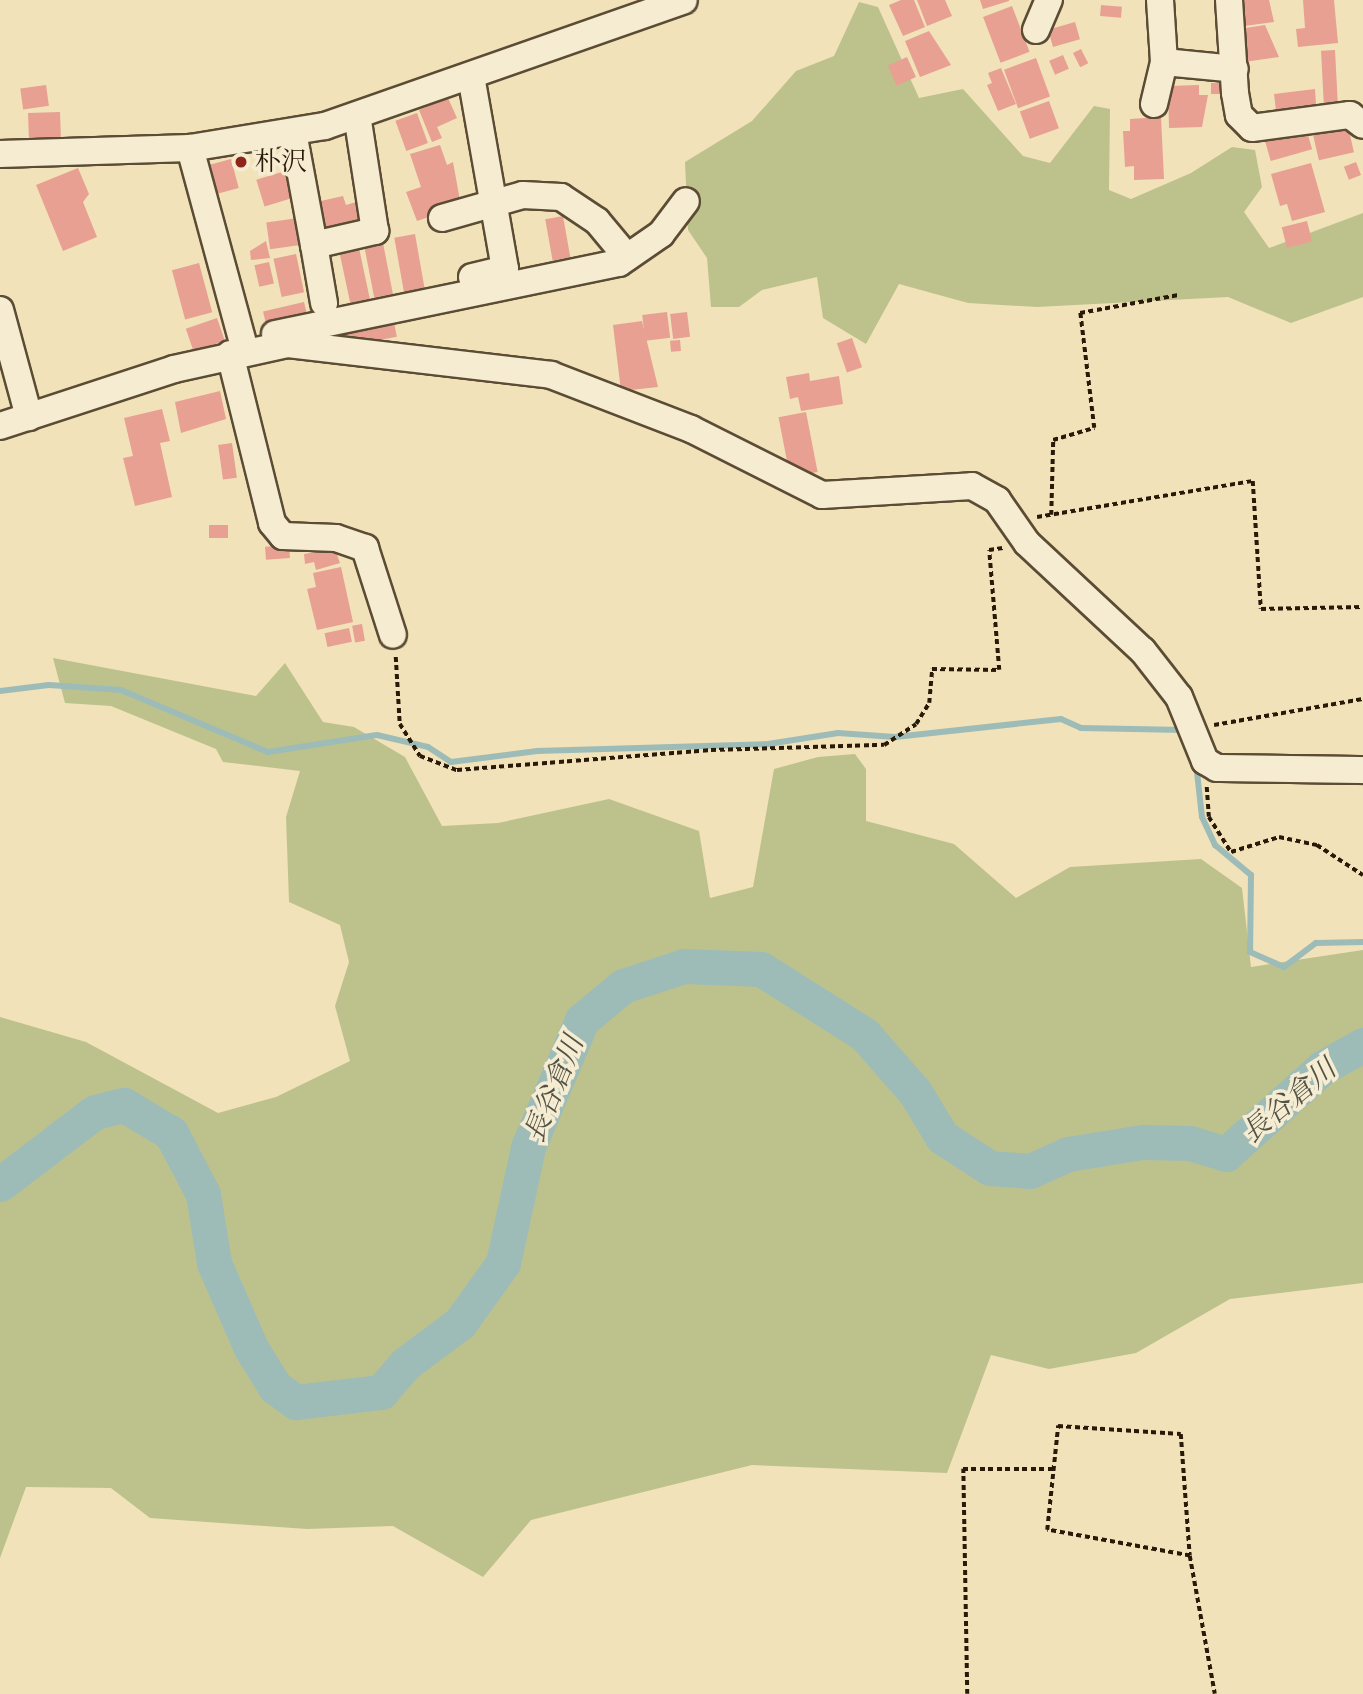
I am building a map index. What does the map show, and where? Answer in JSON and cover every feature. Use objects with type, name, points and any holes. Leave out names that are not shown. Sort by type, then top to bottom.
[{"type":"street","points":[[0,154],[190,148],[293,132],[357,115],[684,0]]},
{"type":"street","points":[[1036,30],[1049,0]]},
{"type":"street","points":[[1154,104],[1164,62],[1160,0]]},
{"type":"street","points":[[1229,0],[1239,115],[1252,128],[1350,115],[1363,125]]},
{"type":"street","points":[[1164,62],[1234,69]]},
{"type":"street","points":[[460,280],[505,269],[497,202],[471,76]]},
{"type":"street","points":[[314,245],[375,231],[357,115]]},
{"type":"street","points":[[293,132],[324,303]]},
{"type":"street","points":[[190,148],[239,348],[272,523],[283,536],[336,538],[365,548],[393,635]]},
{"type":"street","points":[[442,218],[497,202],[561,197],[597,221],[627,257]]},
{"type":"street","points":[[0,426],[239,348],[627,257],[661,234],[687,201]]},
{"type":"street","points":[[0,310],[29,417]]},
{"type":"street","points":[[239,348],[300,345],[551,375],[691,429],[822,495],[972,486],[997,499],[1021,532],[1143,652],[1179,696],[1196,731],[1205,761],[1217,768],[1363,770]]},
{"type":"path","points":[[1051,515],[1053,440],[1094,428],[1080,313],[1178,295]]},
{"type":"path","points":[[393,635],[400,724],[420,756],[457,770],[711,750],[884,745],[916,723],[929,704],[932,669],[999,670],[989,550],[1051,515],[1253,481],[1261,610],[1363,607]]},
{"type":"path","points":[[1196,731],[1363,699]]},
{"type":"path","points":[[1205,761],[1209,817],[1231,852],[1279,837],[1317,845],[1363,875]]},
{"type":"path","points":[[1190,1556],[1047,1530],[1058,1426],[1181,1434],[1190,1556],[1215,1694]]},
{"type":"path","points":[[967,1694],[963,1469],[1054,1469]]},
{"type":"green space","points":[[859,2],[878,7],[919,98],[963,89],[1023,156],[1050,163],[1094,106],[1110,109],[1109,190],[1131,199],[1191,173],[1232,147],[1255,150],[1262,187],[1244,212],[1269,248],[1363,213],[1363,297],[1291,323],[1228,297],[1037,307],[968,303],[899,284],[866,344],[823,318],[817,277],[762,290],[739,307],[711,307],[707,258],[688,230],[685,162],[752,121],[796,71],[834,56]]},
{"type":"green space","points":[[53,658],[256,696],[285,663],[323,722],[354,727],[405,757],[442,826],[498,823],[609,799],[699,831],[710,898],[753,887],[774,769],[818,757],[855,754],[866,769],[866,821],[954,844],[1016,898],[1070,867],[1201,859],[1242,888],[1251,967],[1363,950],[1363,1283],[1230,1299],[1136,1353],[1049,1369],[991,1355],[947,1473],[752,1465],[531,1520],[483,1577],[393,1526],[307,1529],[150,1518],[111,1488],[26,1487],[0,1558],[0,1017],[86,1042],[218,1113],[276,1097],[350,1061],[335,1006],[349,962],[340,925],[289,902],[286,817],[300,771],[223,762],[216,749],[111,706],[65,703]]},
{"type":"building","points":[[901,0],[914,0],[925,27],[903,36],[889,5]]},
{"type":"building","points":[[917,0],[945,0],[952,16],[927,26]]},
{"type":"building","points":[[980,0],[1009,0],[1009,1],[983,9]]},
{"type":"building","points":[[1241,0],[1269,0],[1274,22],[1237,27]]},
{"type":"building","points":[[1303,0],[1334,0],[1338,43],[1298,47],[1296,29],[1305,28]]},
{"type":"building","points":[[1101,5],[1122,7],[1121,18],[1100,16]]},
{"type":"building","points":[[1012,6],[1030,52],[1001,63],[983,17]]},
{"type":"building","points":[[1075,22],[1080,39],[1053,47],[1048,30]]},
{"type":"building","points":[[1265,25],[1279,57],[1244,62],[1239,29]]},
{"type":"building","points":[[929,31],[951,65],[920,77],[905,41]]},
{"type":"building","points":[[1081,49],[1088,63],[1080,67],[1073,53]]},
{"type":"building","points":[[1335,50],[1338,110],[1324,111],[1321,51]]},
{"type":"building","points":[[1063,55],[1069,69],[1055,75],[1049,61]]},
{"type":"building","points":[[907,57],[916,77],[897,86],[888,66]]},
{"type":"building","points":[[1036,58],[1050,97],[1018,108],[1004,70]]},
{"type":"building","points":[[1001,68],[1016,104],[998,111],[987,85],[992,83],[988,73]]},
{"type":"building","points":[[1211,83],[1225,83],[1225,94],[1211,94]]},
{"type":"building","points":[[46,85],[49,106],[23,109],[20,89]]},
{"type":"building","points":[[1199,85],[1199,95],[1208,95],[1202,127],[1169,128],[1168,86]]},
{"type":"building","points":[[1315,89],[1316,105],[1277,119],[1274,94]]},
{"type":"building","points":[[448,98],[457,118],[437,127],[442,138],[432,142],[419,110]]},
{"type":"building","points":[[1049,101],[1059,128],[1030,139],[1020,112]]},
{"type":"building","points":[[60,112],[61,144],[29,145],[28,113]]},
{"type":"building","points":[[417,113],[428,143],[406,151],[395,121]]},
{"type":"building","points":[[1161,117],[1164,179],[1134,180],[1134,166],[1125,167],[1123,131],[1130,131],[1130,119]]},
{"type":"building","points":[[1347,122],[1354,152],[1319,160],[1312,130]]},
{"type":"building","points":[[1306,128],[1312,149],[1271,161],[1265,140]]},
{"type":"building","points":[[440,145],[447,165],[453,162],[461,206],[417,221],[406,192],[421,187],[410,154]]},
{"type":"building","points":[[231,159],[239,188],[213,195],[205,166]]},
{"type":"building","points":[[1356,162],[1361,175],[1349,180],[1344,167]]},
{"type":"building","points":[[1311,163],[1325,212],[1292,221],[1287,204],[1280,206],[1271,174]]},
{"type":"building","points":[[78,168],[89,194],[83,202],[97,237],[63,251],[36,185]]},
{"type":"building","points":[[285,171],[293,198],[264,207],[256,180]]},
{"type":"building","points":[[343,196],[346,205],[356,202],[361,225],[320,235],[312,203]]},
{"type":"building","points":[[563,216],[570,257],[553,260],[545,219]]},
{"type":"building","points":[[298,218],[302,245],[270,249],[266,222]]},
{"type":"building","points":[[1307,221],[1312,241],[1287,248],[1282,227]]},
{"type":"building","points":[[415,234],[425,289],[404,293],[394,238]]},
{"type":"building","points":[[266,241],[270,258],[251,260],[250,251]]},
{"type":"building","points":[[383,243],[393,294],[374,298],[364,247]]},
{"type":"building","points":[[359,248],[370,299],[350,303],[339,252]]},
{"type":"building","points":[[296,254],[304,292],[282,297],[274,259]]},
{"type":"building","points":[[269,262],[274,283],[259,287],[254,265]]},
{"type":"building","points":[[199,263],[212,312],[185,320],[172,270]]},
{"type":"building","points":[[304,302],[308,320],[267,329],[263,311]]},
{"type":"building","points":[[667,312],[670,338],[645,341],[642,315]]},
{"type":"building","points":[[687,312],[690,337],[673,339],[670,314]]},
{"type":"building","points":[[393,317],[397,337],[349,346],[345,326]]},
{"type":"building","points":[[217,318],[225,341],[194,351],[186,329]]},
{"type":"building","points":[[642,321],[658,387],[621,391],[613,325]]},
{"type":"building","points":[[852,338],[862,367],[847,373],[837,343]]},
{"type":"building","points":[[680,340],[681,351],[671,352],[670,341]]},
{"type":"building","points":[[809,373],[810,381],[839,376],[843,404],[801,411],[798,397],[790,399],[786,377]]},
{"type":"building","points":[[220,391],[226,419],[181,433],[175,402]]},
{"type":"building","points":[[162,409],[170,441],[160,443],[172,497],[135,506],[123,458],[133,456],[124,418]]},
{"type":"building","points":[[806,412],[818,472],[790,477],[779,417]]},
{"type":"building","points":[[232,443],[237,478],[223,480],[218,445]]},
{"type":"building","points":[[209,525],[228,525],[228,538],[209,538]]},
{"type":"building","points":[[289,545],[290,558],[266,560],[265,547]]},
{"type":"building","points":[[335,549],[340,563],[316,570],[314,562],[305,564],[304,554]]},
{"type":"building","points":[[341,567],[353,622],[317,630],[307,589],[316,587],[313,573]]},
{"type":"building","points":[[362,624],[365,641],[355,642],[352,626]]},
{"type":"building","points":[[349,628],[352,642],[327,647],[325,633]]},
{"type":"waterway","points":[[0,691],[49,685],[121,690],[268,752],[377,735],[428,747],[451,762],[537,751],[768,744],[838,733],[895,737],[1061,719],[1081,728],[1184,730]]},
{"type":"waterway","points":[[1196,763],[1202,817],[1215,845],[1251,875],[1250,952],[1284,967],[1316,943],[1363,942]]},
{"type":"waterway","name":"長谷倉川","points":[[0,1184],[95,1112],[124,1105],[171,1133],[203,1194],[214,1263],[251,1348],[275,1387],[296,1402],[381,1392],[405,1364],[460,1323],[503,1263],[528,1147],[582,1020],[623,986],[684,966],[761,969],[864,1034],[915,1092],[942,1137],[990,1168],[1030,1171],[1068,1154],[1142,1142],[1190,1143],[1226,1154],[1323,1067],[1363,1045]]},
{"type":"place","name":"朴沢","points":[[241,162]]}]
